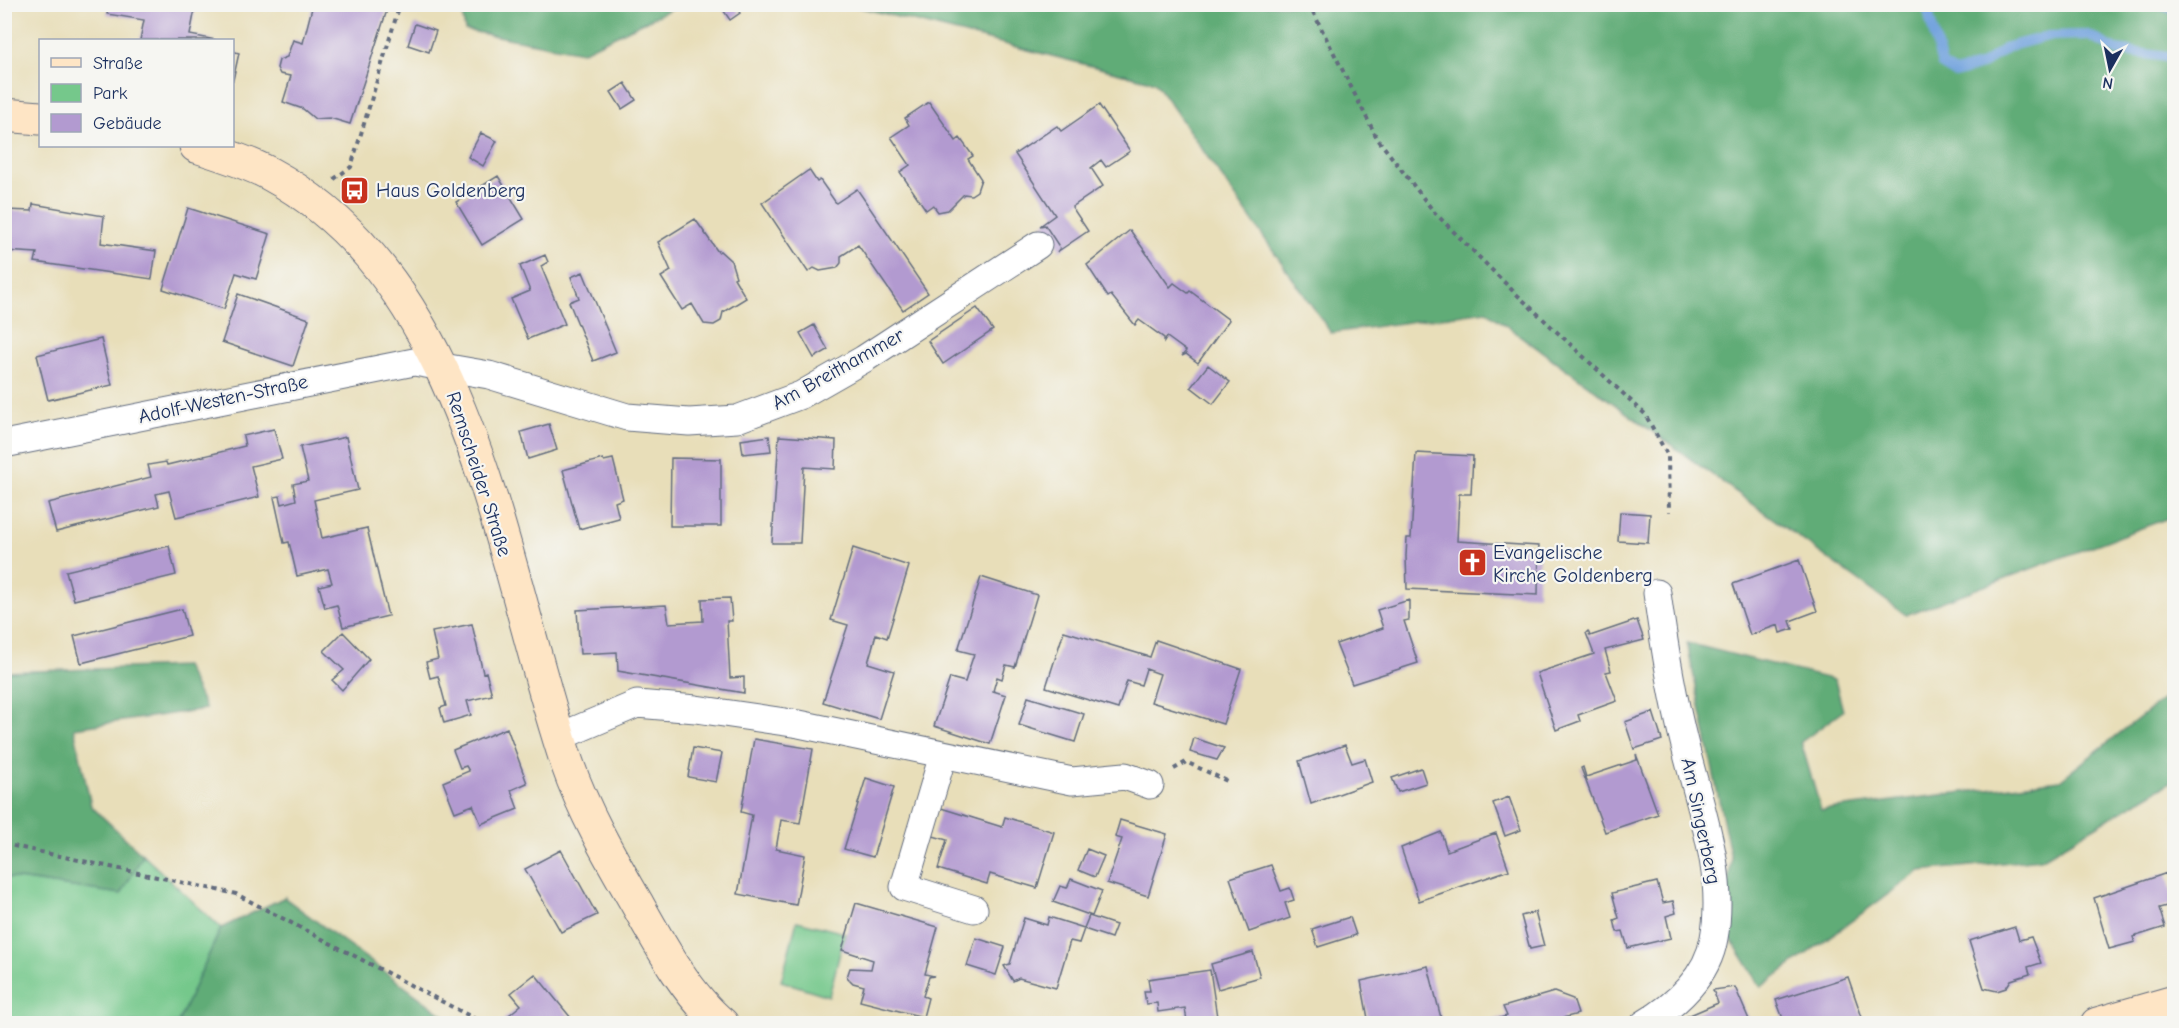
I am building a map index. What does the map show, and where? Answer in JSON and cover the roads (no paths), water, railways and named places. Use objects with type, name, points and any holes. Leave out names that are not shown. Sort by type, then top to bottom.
[{"type":"main road","points":[[4,116],[39,118]]},
{"type":"main road","name":"Remscheider Straße","points":[[199,147],[238,159],[271,175],[336,222],[386,274],[442,367],[467,424],[559,737],[594,828],[654,934],[696,996],[722,1023]]},
{"type":"main road","points":[[2097,1023],[2175,1002]]},
{"type":"street","name":"Am Breithammer","points":[[442,367],[525,385],[558,398],[627,417],[689,423],[737,419],[801,395],[864,359],[1038,245]]},
{"type":"street","name":"Adolf-Westen-Straße","points":[[4,444],[383,367],[414,362],[442,367]]},
{"type":"street","name":"Am Singerberg","points":[[1644,1023],[1678,999],[1706,962],[1714,940],[1718,903],[1714,863],[1667,673],[1657,593]]},
{"type":"street","points":[[559,737],[637,705],[696,709],[799,724],[910,745],[943,755],[1072,781],[1125,776],[1150,785]]},
{"type":"street","points":[[943,755],[904,887],[974,909]]},
{"type":"water","points":[[2146,5],[2174,5],[2174,14]]},
{"type":"waterway","points":[[1926,4],[1942,65],[1955,73],[1982,65],[2007,47],[2048,36],[2088,35],[2116,50],[2167,57],[2174,63]]},
{"type":"place","name":"Haus Goldenberg","points":[[355,190]]},
{"type":"place","name":"Evangelische Kirche Goldenberg","points":[[1472,563]]}]
